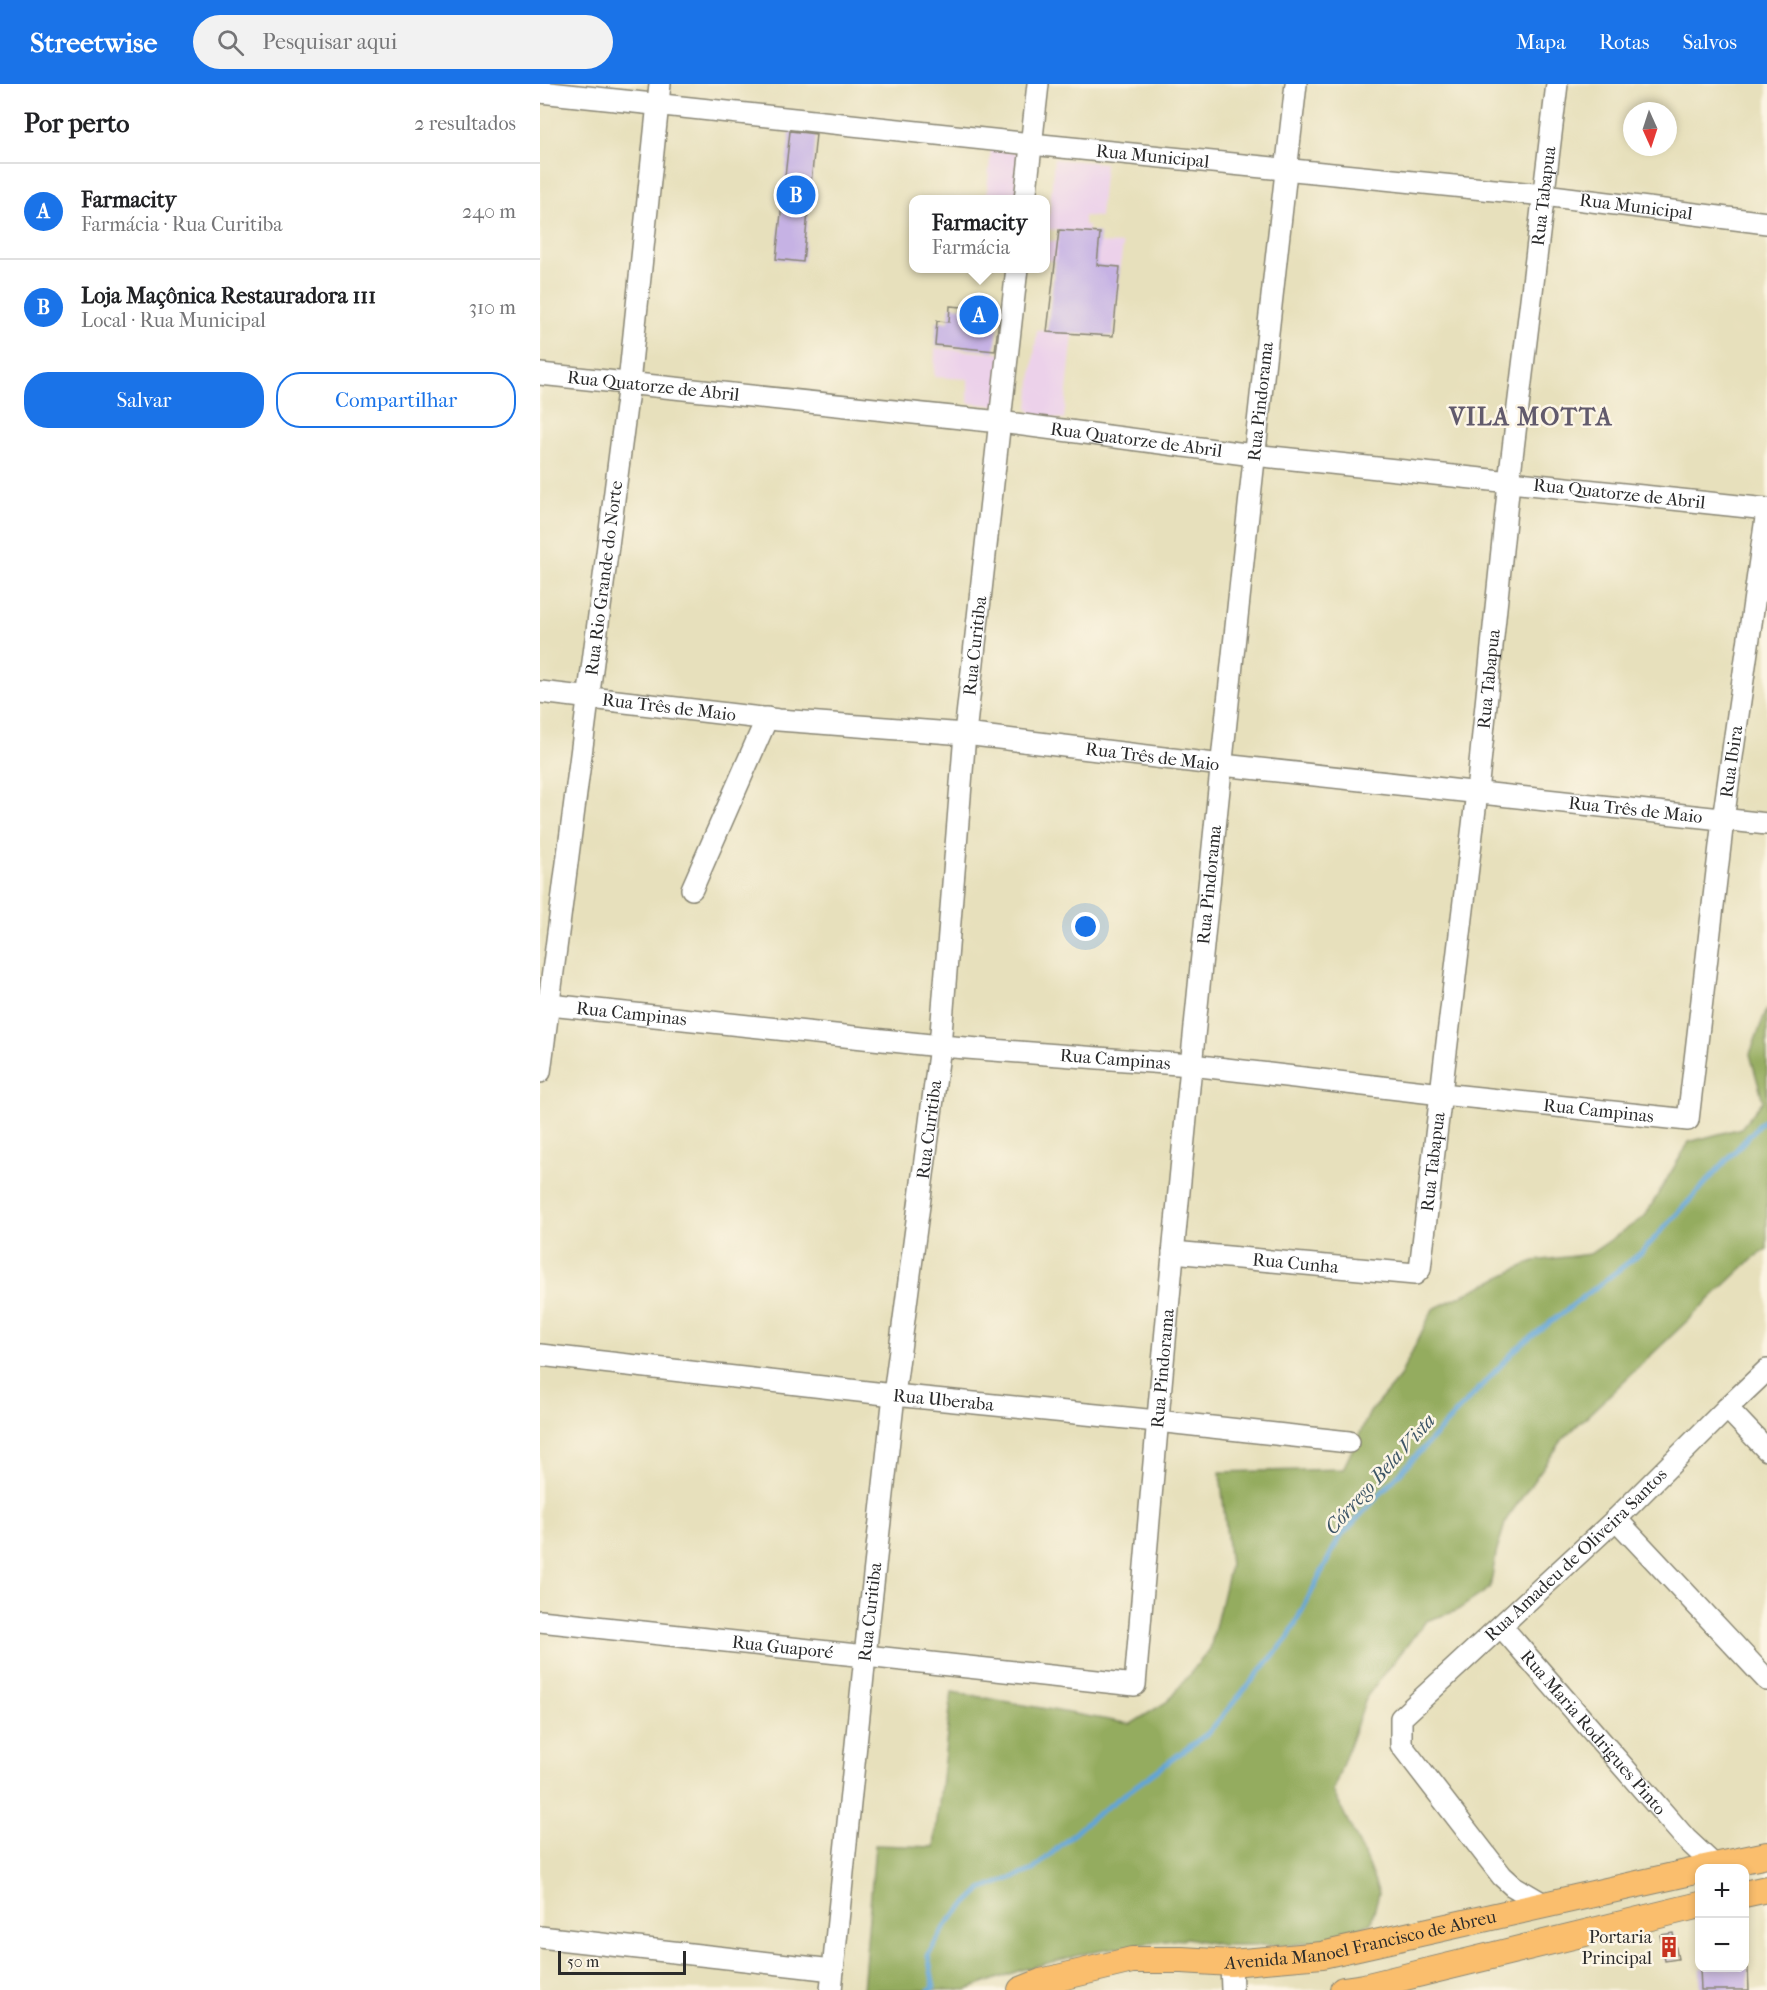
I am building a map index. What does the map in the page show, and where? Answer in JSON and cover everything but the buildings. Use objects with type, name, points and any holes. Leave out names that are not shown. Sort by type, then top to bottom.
[{"type":"main road","name":"Avenida Manoel Francisco de Abreu","points":[[1727,1864],[1767,1855]]},
{"type":"main road","name":"Avenida Manoel Francisco de Abreu","points":[[1021,1990],[1041,1982],[1132,1960],[1231,1962],[1322,1955],[1695,1871]]},
{"type":"main road","points":[[1749,1893],[1767,1889]]},
{"type":"main road","name":"Avenida Manoel Francisco de Abreu","points":[[1343,1990],[1378,1987],[1695,1906]]},
{"type":"street","points":[[1026,195],[1038,84]]},
{"type":"street","name":"Rua Pindorama","points":[[1135,1685],[1157,1420],[1191,1065],[1253,455],[1296,84]]},
{"type":"street","name":"Rua Tabapua","points":[[1418,1272],[1442,1094],[1477,792],[1509,482],[1557,84]]},
{"type":"street","name":"Rua Municipal","points":[[540,92],[659,93],[1031,144],[1544,195],[1767,223]]},
{"type":"street","name":"Rua Rio Grande do Norte","points":[[540,1072],[545,1005],[589,698],[629,383],[659,93]]},
{"type":"street","name":"Rua Curitiba","points":[[832,1980],[894,1395],[940,1046],[965,734],[1016,273]]},
{"type":"street","name":"Rua Quatorze de Abril","points":[[540,374],[1000,422],[1253,455],[1767,510]]},
{"type":"street","name":"Rua Ibira","points":[[1688,1120],[1723,820],[1767,510]]},
{"type":"street","name":"Rua Três de Maio","points":[[540,692],[767,718],[965,734],[1222,765],[1767,824]]},
{"type":"street","points":[[692,889],[767,718]]},
{"type":"street","name":"Rua Campinas","points":[[545,1005],[940,1046],[1191,1065],[1688,1120]]},
{"type":"street","name":"Rua Cunha","points":[[1173,1251],[1415,1275],[1418,1272]]},
{"type":"street","name":"Rua Uberaba","points":[[540,1355],[894,1395],[1157,1420],[1348,1442]]},
{"type":"street","name":"Rua Amadeu de Oliveira Santos","points":[[1502,1876],[1401,1745],[1401,1718],[1617,1520],[1726,1408],[1767,1370]]},
{"type":"street","points":[[1726,1408],[1767,1450]]},
{"type":"street","points":[[1617,1520],[1767,1680]]},
{"type":"street","name":"Rua Guaporé","points":[[540,1621],[1135,1685]]},
{"type":"street","name":"Rua Maria Rodrigues Pinto","points":[[1501,1626],[1686,1839],[1697,1864]]},
{"type":"street","points":[[1686,1839],[1684,1857],[1695,1866]]},
{"type":"street","points":[[1502,1876],[1546,1906]]},
{"type":"street","points":[[1500,1916],[1504,1888],[1502,1876]]},
{"type":"street","points":[[540,1937],[832,1980]]},
{"type":"street","points":[[1231,1962],[1232,1990]]},
{"type":"shaded area","points":[[991,149],[1023,153],[1023,195],[986,195]]},
{"type":"shaded area","points":[[1054,159],[1105,163],[1100,217],[1084,216],[1084,225],[1088,226],[1088,233],[1050,229]]},
{"type":"shaded area","points":[[1050,241],[1123,244],[1120,267],[1050,260]]},
{"type":"shaded area","points":[[1037,330],[1073,334],[1064,419],[1033,416],[1028,408]]},
{"type":"shaded area","points":[[935,348],[1006,354],[1000,406],[968,403],[968,379],[934,377]]},
{"type":"green space","points":[[1767,1008],[1767,1249],[1749,1262],[1563,1439],[1506,1520],[1496,1554],[1490,1588],[1456,1611],[1426,1621],[1367,1696],[1333,1791],[1362,1850],[1379,1893],[1371,1922],[1341,1937],[1292,1945],[1221,1945],[1187,1938],[1099,1950],[1021,1970],[966,1990],[863,1990],[875,1845],[934,1847],[952,1692],[1131,1724],[1168,1701],[1210,1649],[1230,1565],[1220,1472],[1343,1469],[1370,1412],[1399,1378],[1433,1309],[1534,1261],[1590,1254],[1645,1216],[1689,1142],[1741,1128],[1763,1101],[1750,1054]]},
{"type":"waterway","name":"Córrego Bela Vista","points":[[929,1990],[934,1987],[928,1955],[949,1921],[981,1890],[1033,1870],[1088,1821],[1208,1733],[1288,1638],[1339,1538],[1517,1348],[1642,1252],[1767,1118]]},
{"type":"place","name":"Loja Maçônica Restauradora 111","points":[[796,195]]},
{"type":"place","name":"Farmacity","points":[[979,315]]},
{"type":"place","name":"Portaria Principal","points":[[1669,1947]]},
{"type":"district","name":"VILA MOTTA","points":[[1531,417]]}]
